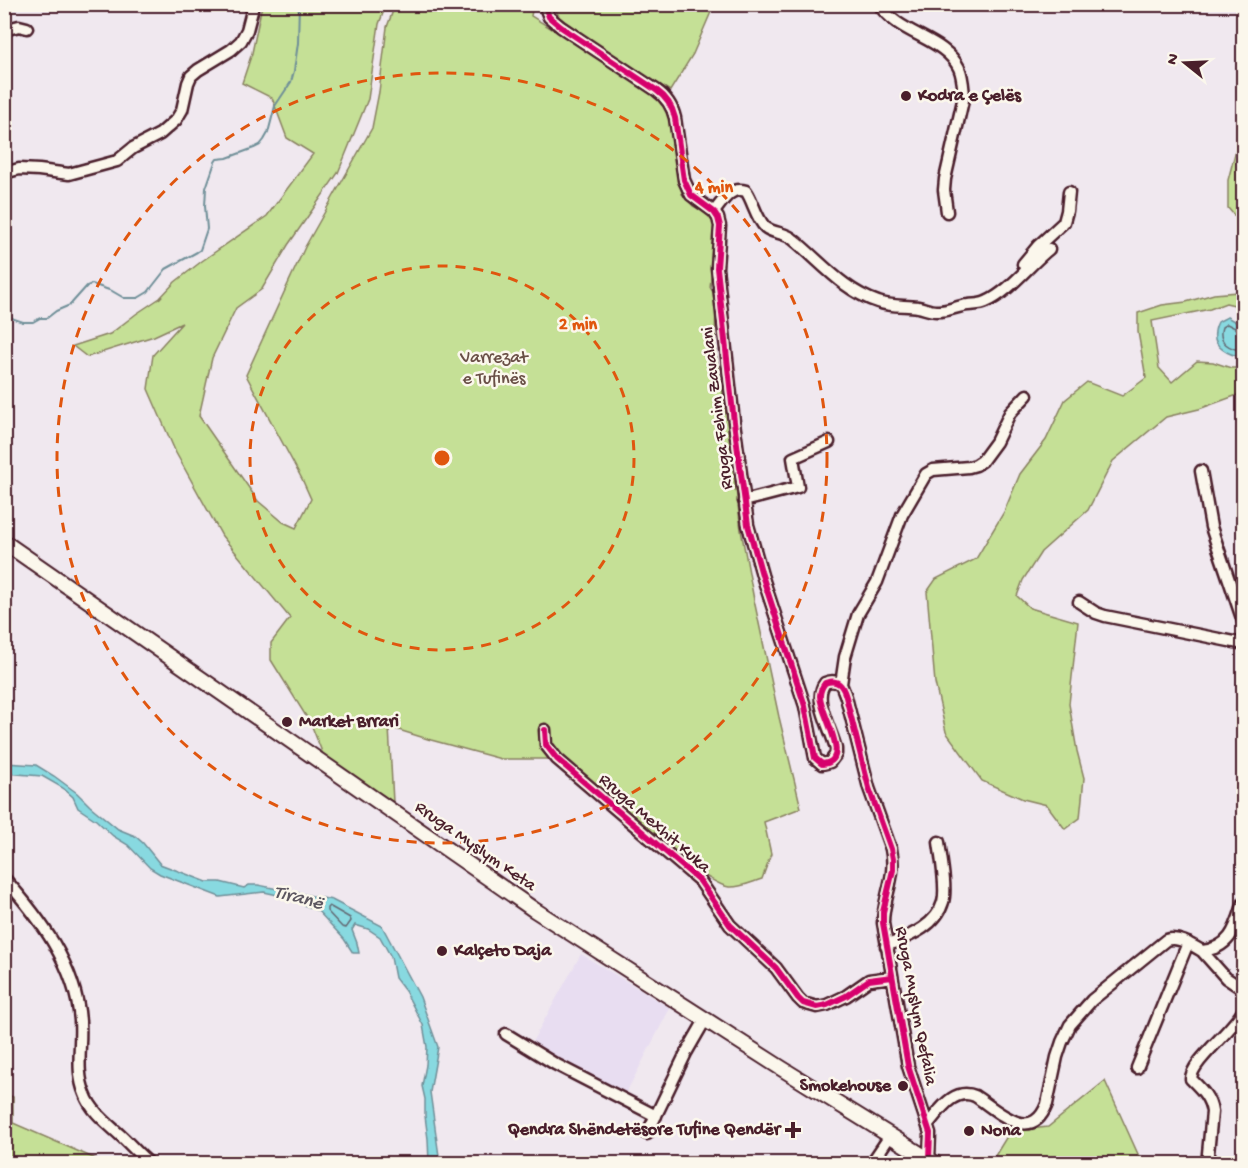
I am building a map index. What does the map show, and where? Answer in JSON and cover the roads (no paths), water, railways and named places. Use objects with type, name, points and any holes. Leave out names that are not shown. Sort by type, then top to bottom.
[{"type":"main road","name":"Rruga Myslym Keta","points":[[4,542],[488,878],[705,1020],[932,1162]]},
{"type":"street","points":[[4,173],[19,169],[69,174],[117,161],[133,148],[160,134],[176,120],[182,110],[191,76],[241,41],[247,30],[252,4]]},
{"type":"street","points":[[544,4],[549,17],[561,27],[669,101],[675,118],[684,180],[687,189],[697,201],[714,212],[733,190],[746,191],[764,226],[792,237],[847,287],[866,298],[879,303],[939,311],[983,303],[999,294],[1049,249]]},
{"type":"street","points":[[879,4],[893,21],[946,51],[960,70],[963,96],[945,179],[947,212]]},
{"type":"street","points":[[4,30],[19,26],[27,28]]},
{"type":"street","points":[[999,294],[1038,246],[1064,222],[1069,192]]},
{"type":"street","name":"Rruga Fehim Zavalani","points":[[714,212],[720,226],[717,268],[744,501],[754,550],[805,706],[814,753],[818,762],[822,764],[831,762],[836,749],[820,703],[820,690],[828,681],[841,684]]},
{"type":"street","points":[[841,684],[844,657],[858,614],[877,582],[902,514],[926,474],[933,470],[969,467],[982,461],[996,442],[1010,413],[1027,395]]},
{"type":"street","points":[[744,501],[798,488],[793,458],[829,442]]},
{"type":"street","points":[[1201,471],[1211,527],[1244,624]]},
{"type":"street","points":[[1079,602],[1105,616],[1244,644]]},
{"type":"street","name":"Rruga Myslym Qefalia","points":[[841,684],[869,788],[893,859],[883,923],[908,1066],[928,1124],[932,1162]]},
{"type":"street","name":"Rruga Mexhit Kuka","points":[[545,730],[546,746],[557,759],[700,881],[730,925],[776,968],[803,1003],[817,1007],[827,1005],[846,996],[869,980],[892,977]]},
{"type":"street","points":[[886,946],[922,928],[940,910],[944,902],[944,890],[939,842]]},
{"type":"street","points":[[4,878],[36,916],[64,961],[72,981],[80,1020],[80,1064],[84,1094],[98,1114],[150,1164]]},
{"type":"street","points":[[1202,951],[1217,948],[1231,936],[1244,902]]},
{"type":"street","points":[[928,1124],[948,1101],[962,1093],[975,1096],[1017,1123],[1032,1123],[1038,1120],[1047,1104],[1062,1042],[1078,1013],[1166,940],[1171,938],[1188,943],[1202,951],[1226,978],[1244,990]]},
{"type":"street","points":[[1137,1068],[1188,943]]},
{"type":"street","points":[[1207,1164],[1211,1105],[1206,1093],[1190,1077],[1194,1069],[1236,1022],[1244,1009]]},
{"type":"street","points":[[646,1134],[705,1020]]},
{"type":"street","points":[[506,1034],[555,1064],[656,1116]]},
{"type":"street","points":[[871,1164],[890,1136]]},
{"type":"water","points":[[1227,317],[1241,325],[1242,357],[1227,352],[1216,342],[1215,331],[1218,323]]},
{"type":"water","name":"Tiranë","points":[[5,763],[36,765],[54,776],[118,829],[135,836],[160,864],[207,882],[220,882],[244,888],[249,885],[258,885],[332,900],[382,926],[420,997],[438,1047],[430,1092],[440,1163],[429,1163],[425,1099],[422,1086],[427,1047],[423,1025],[405,991],[395,978],[391,957],[380,937],[368,929],[355,925],[352,930],[359,953],[353,953],[344,939],[318,911],[287,897],[264,892],[220,897],[160,874],[150,868],[128,845],[78,808],[73,797],[63,788],[42,776],[5,773]]},
{"type":"waterway","points":[[4,312],[23,322],[47,318],[70,305],[87,286],[92,284],[124,298],[138,298],[148,292],[166,269],[200,250],[207,229],[206,188],[215,162],[217,159],[227,158],[260,145],[268,133],[275,106],[291,82],[298,43],[299,4]]},
{"type":"place","name":"Kodra e Çelës","points":[[906,96]]},
{"type":"place","name":"Market Brrari","points":[[287,722]]},
{"type":"place","name":"Kalçeto Daja","points":[[442,951]]},
{"type":"place","name":"Smokehouse","points":[[903,1086]]},
{"type":"place","name":"Qendra Shëndetësore Tufine Qendër","points":[[793,1130]]},
{"type":"place","name":"Nona","points":[[969,1131]]},
{"type":"park label","name":"Varrezat e Tufinës","points":[[494,368]]}]
